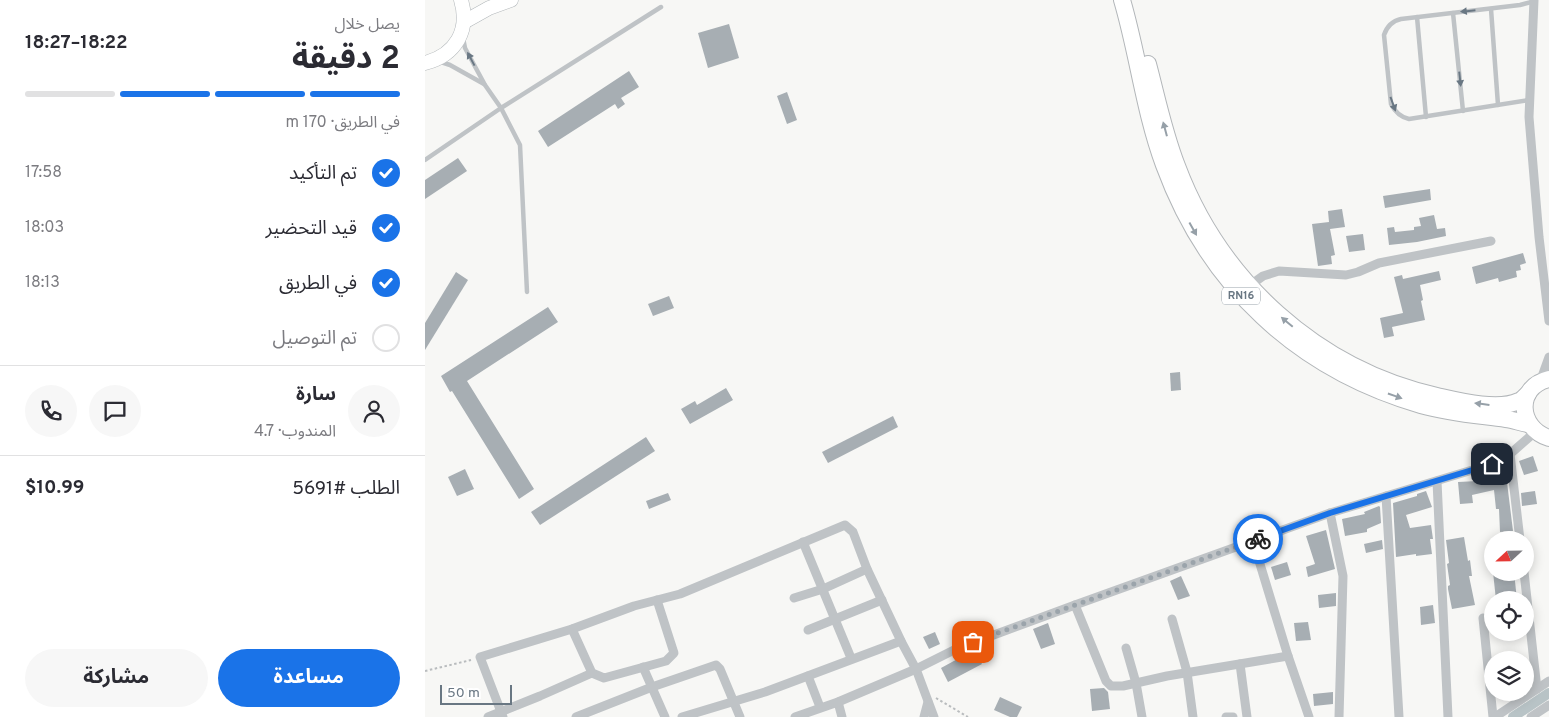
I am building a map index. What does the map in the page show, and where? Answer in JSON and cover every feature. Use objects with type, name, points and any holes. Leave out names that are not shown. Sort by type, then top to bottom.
[{"type":"highway","name":"RN16","points":[[1122,0],[1150,120],[1171,185],[1202,245],[1225,278],[1252,308],[1282,335],[1306,352],[1332,368],[1367,385],[1403,400],[1538,431]]},
{"type":"highway","name":"RN16","points":[[1132,0],[1165,130],[1177,167],[1192,202],[1211,235],[1249,286],[1275,313],[1308,339],[1343,361],[1381,379],[1433,395],[1485,405],[1508,404],[1519,401],[1545,380]]},
{"type":"highway","points":[[1528,394],[1525,409],[1538,431]]},
{"type":"main road","points":[[461,0],[463,27]]},
{"type":"main road","points":[[429,62],[451,49],[463,27],[489,8],[511,0]]},
{"type":"street","points":[[1535,0],[1529,100],[1530,133],[1537,218],[1549,321]]},
{"type":"street","points":[[1249,286],[1263,276],[1274,272],[1346,275],[1379,263],[1491,242]]},
{"type":"street","points":[[1545,380],[1549,357]]},
{"type":"street","points":[[795,717],[838,702],[916,669],[956,649],[1075,605],[1330,513],[1492,464],[1510,454],[1538,431]]},
{"type":"street","points":[[1510,454],[1519,531]]},
{"type":"street","points":[[1437,481],[1448,717]]},
{"type":"street","points":[[1386,496],[1399,717]]},
{"type":"street","points":[[1330,513],[1343,576],[1339,717]]},
{"type":"street","points":[[502,714],[480,657],[572,629],[634,606],[680,594],[845,524],[853,532],[881,600],[916,669],[934,717]]},
{"type":"street","points":[[1253,541],[1288,656],[1309,717]]},
{"type":"street","points":[[803,542],[851,658]]},
{"type":"street","points":[[794,598],[823,589],[867,569]]},
{"type":"street","points":[[1525,581],[1537,689]]},
{"type":"street","points":[[488,717],[502,714],[591,673],[604,678],[666,661],[674,653],[657,600]]},
{"type":"street","points":[[808,630],[881,600]]},
{"type":"street","points":[[1075,605],[1108,685],[1115,687],[1187,672],[1288,656]]},
{"type":"street","points":[[1483,618],[1494,717],[1549,681]]},
{"type":"street","points":[[1172,619],[1187,672],[1193,717]]},
{"type":"street","points":[[572,629],[591,673]]},
{"type":"street","points":[[682,717],[765,692],[851,658],[901,641]]},
{"type":"street","points":[[1126,648],[1136,683],[1141,717]]},
{"type":"street","points":[[576,717],[600,713],[652,687],[716,664],[720,669],[740,717]]},
{"type":"street","points":[[1240,664],[1247,717]]},
{"type":"street","points":[[643,667],[665,717]]},
{"type":"street","points":[[808,676],[820,707]]},
{"type":"street","points":[[838,702],[842,717]]},
{"type":"street","points":[[924,717],[928,702]]},
{"type":"street","points":[[1531,717],[1549,705]]},
{"type":"street","points":[[1226,717],[1233,717]]},
{"type":"lane","points":[[1529,100],[1409,119],[1400,116],[1393,109],[1390,99],[1384,40],[1386,30],[1392,22],[1401,18],[1520,5],[1535,0]]},
{"type":"lane","points":[[425,160],[501,108],[661,7]]},
{"type":"lane","points":[[1491,8],[1499,105]]},
{"type":"lane","points":[[1453,13],[1463,111]]},
{"type":"lane","points":[[1417,17],[1426,116]]},
{"type":"lane","points":[[463,27],[465,48],[521,145],[527,292]]},
{"type":"lane","points":[[429,62],[450,65],[485,85]]},
{"type":"path","points":[[425,671],[480,657]]},
{"type":"path","points":[[924,690],[968,717]]},
{"type":"building","points":[[729,24],[739,58],[708,68],[698,33]]},
{"type":"building","points":[[629,71],[639,87],[621,98],[625,104],[618,109],[615,104],[548,147],[538,131]]},
{"type":"building","points":[[787,92],[797,120],[787,124],[777,96]]},
{"type":"building","points":[[458,158],[467,171],[425,199],[425,180]]},
{"type":"building","points":[[1430,189],[1431,200],[1385,208],[1383,196]]},
{"type":"building","points":[[1342,209],[1345,227],[1330,229],[1335,255],[1331,256],[1332,264],[1318,266],[1312,224],[1329,222],[1328,211]]},
{"type":"building","points":[[1434,215],[1437,229],[1445,228],[1446,236],[1389,245],[1387,228],[1394,227],[1395,232],[1414,230],[1414,227],[1421,226],[1419,218]]},
{"type":"building","points":[[1363,234],[1365,250],[1349,252],[1346,236]]},
{"type":"building","points":[[1523,253],[1526,263],[1520,265],[1521,270],[1516,271],[1517,277],[1499,282],[1498,278],[1476,284],[1472,267]]},
{"type":"building","points":[[1439,271],[1441,280],[1420,285],[1425,320],[1392,327],[1394,336],[1384,338],[1380,318],[1403,313],[1394,277],[1402,275],[1403,279]]},
{"type":"building","points":[[456,272],[468,280],[425,350],[425,323]]},
{"type":"building","points":[[669,296],[674,308],[653,316],[648,304]]},
{"type":"building","points":[[548,307],[558,322],[467,381],[534,489],[519,499],[441,376]]},
{"type":"building","points":[[1180,372],[1181,390],[1171,391],[1170,373]]},
{"type":"building","points":[[726,388],[733,400],[690,424],[681,409],[695,401],[697,405]]},
{"type":"building","points":[[893,416],[898,427],[828,463],[822,452]]},
{"type":"building","points":[[646,437],[655,451],[540,525],[531,512]]},
{"type":"building","points":[[1533,456],[1538,471],[1524,475],[1519,461]]},
{"type":"building","points":[[1505,466],[1513,531],[1500,531],[1499,509],[1496,509],[1494,490],[1472,495],[1473,503],[1460,504],[1458,482],[1478,481],[1476,475]]},
{"type":"building","points":[[465,469],[474,489],[457,496],[448,477]]},
{"type":"building","points":[[1426,491],[1432,507],[1406,515],[1410,528],[1431,525],[1433,539],[1430,539],[1432,554],[1396,557],[1393,503],[1417,496],[1417,494]]},
{"type":"building","points":[[1535,491],[1537,504],[1522,506],[1521,493]]},
{"type":"building","points":[[668,493],[671,500],[649,509],[646,501]]},
{"type":"building","points":[[1379,506],[1381,523],[1367,529],[1367,532],[1345,536],[1342,519],[1365,514],[1364,512]]},
{"type":"building","points":[[1326,530],[1335,569],[1308,577],[1306,567],[1315,564],[1306,536]]},
{"type":"building","points":[[1464,537],[1468,561],[1470,560],[1472,576],[1469,576],[1475,605],[1452,609],[1448,589],[1450,585],[1446,540]]},
{"type":"building","points":[[1382,540],[1383,549],[1366,553],[1364,544]]},
{"type":"building","points":[[1287,562],[1291,575],[1275,580],[1271,567]]},
{"type":"building","points":[[1181,576],[1190,596],[1178,600],[1170,581]]},
{"type":"building","points":[[1494,581],[1515,581],[1516,591],[1495,591]]},
{"type":"building","points":[[1336,593],[1336,606],[1319,608],[1318,595]]},
{"type":"building","points":[[1433,605],[1435,623],[1421,625],[1420,607]]},
{"type":"building","points":[[1308,622],[1311,640],[1296,641],[1294,623]]},
{"type":"building","points":[[1048,623],[1055,644],[1041,649],[1033,629]]},
{"type":"building","points":[[935,632],[940,644],[929,649],[923,637]]},
{"type":"building","points":[[974,650],[982,664],[948,682],[941,668]]},
{"type":"building","points":[[1104,688],[1108,692],[1110,709],[1092,711],[1090,689]]},
{"type":"building","points":[[1333,692],[1333,704],[1314,706],[1313,694]]},
{"type":"building","points":[[1000,697],[1022,707],[1017,717],[1010,717],[994,710]]},
{"type":"waterway","points":[[1513,717],[1549,693]]},
{"type":"way so far","points":[[973,642],[1258,539]]},
{"type":"route","points":[[1258,539],[1330,513],[1492,464]]}]
